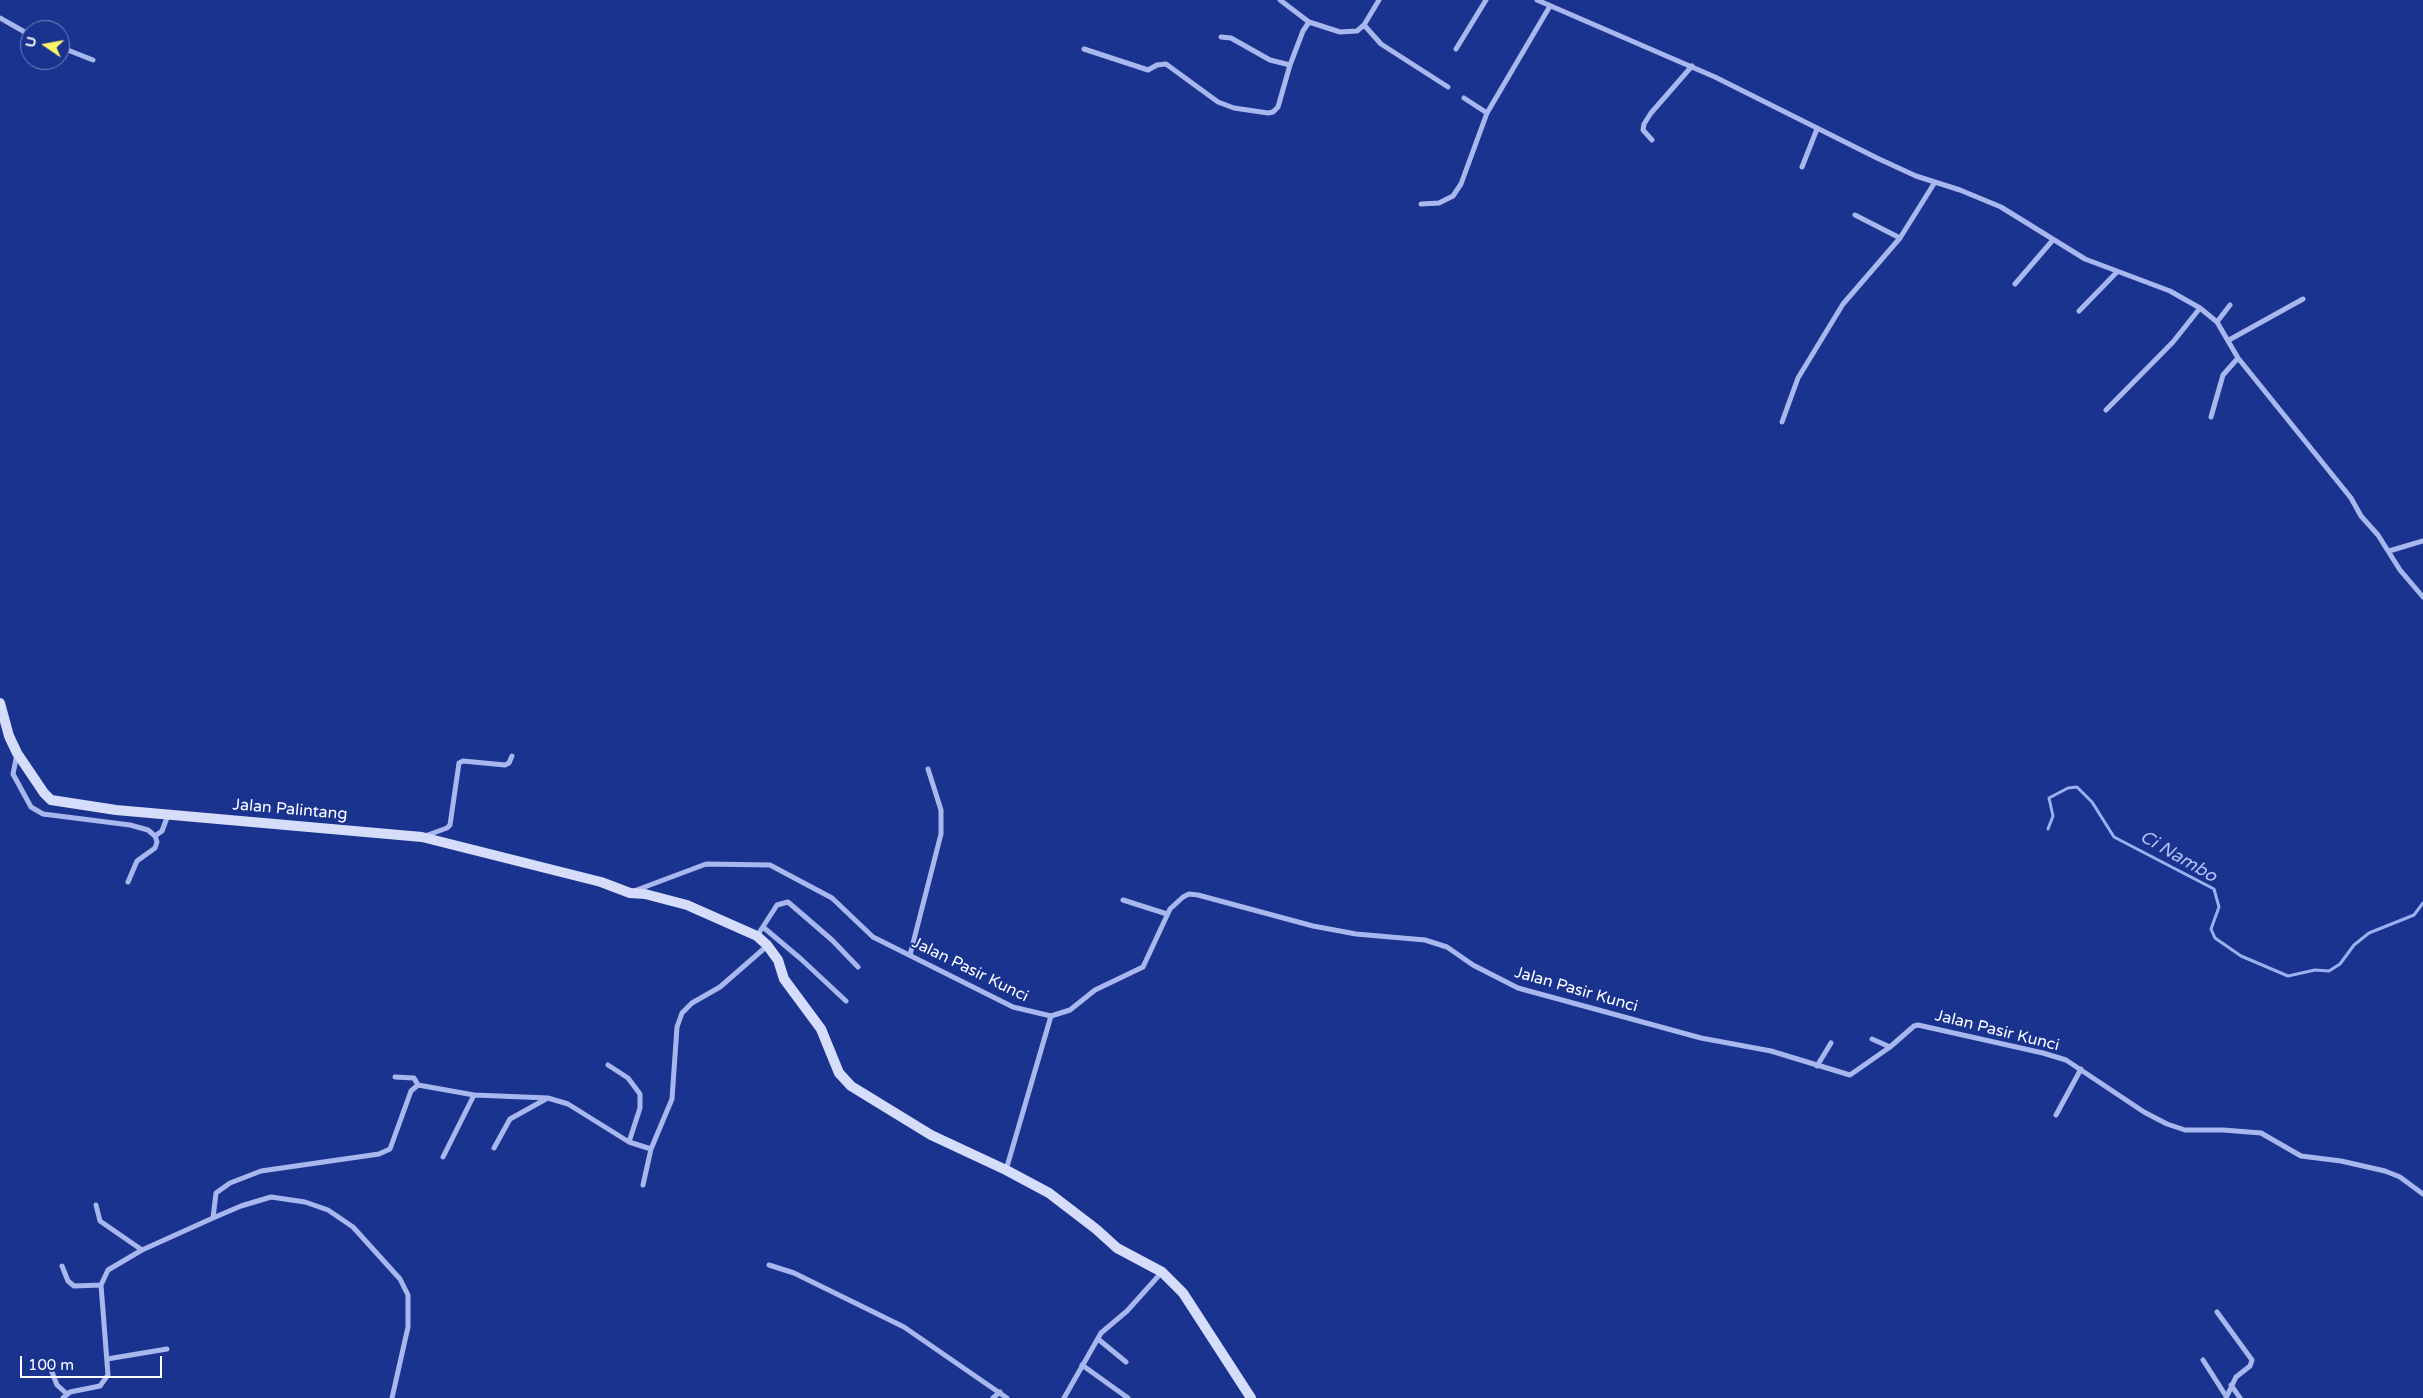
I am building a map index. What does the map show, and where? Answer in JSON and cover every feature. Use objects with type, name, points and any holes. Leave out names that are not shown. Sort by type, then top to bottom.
[{"type":"street","points":[[1280,0],[1309,22],[1340,32],[1357,31],[1364,25],[1379,0]]},
{"type":"street","points":[[1456,49],[1486,0]]},
{"type":"street","points":[[1537,0],[1692,66],[1760,98],[1817,129],[1935,182],[2001,207],[2052,241],[2085,259],[2170,291],[2200,308],[2217,322],[2238,358],[2351,498],[2361,516],[2378,535],[2400,570],[2423,597]]},
{"type":"street","points":[[1421,204],[1439,203],[1453,196],[1461,184],[1487,113],[1550,6]]},
{"type":"street","points":[[0,18],[20,29]]},
{"type":"street","points":[[1084,49],[1148,70],[1157,65],[1166,64],[1218,102],[1234,108],[1268,113],[1273,112],[1278,107],[1290,65],[1303,31],[1309,22]]},
{"type":"street","points":[[1364,25],[1381,44],[1448,87]]},
{"type":"street","points":[[1221,38],[1232,38],[1270,60],[1290,65]]},
{"type":"street","points":[[70,51],[93,60]]},
{"type":"street","points":[[1652,140],[1643,130],[1644,124],[1651,113],[1692,66]]},
{"type":"street","points":[[1464,98],[1487,113]]},
{"type":"street","points":[[1802,167],[1817,129]]},
{"type":"street","points":[[1782,422],[1798,378],[1843,304],[1900,238],[1935,182]]},
{"type":"street","points":[[1855,215],[1900,238]]},
{"type":"street","points":[[2015,284],[2052,241]]},
{"type":"street","points":[[2079,311],[2117,272]]},
{"type":"street","points":[[2229,340],[2303,299]]},
{"type":"street","points":[[2217,322],[2230,305]]},
{"type":"street","points":[[2106,410],[2173,342],[2200,308]]},
{"type":"street","points":[[2211,417],[2223,375],[2238,358]]},
{"type":"street","points":[[2389,552],[2423,541]]},
{"type":"street","name":"Jalan Palintang","points":[[0,703],[9,736],[17,753],[44,793],[52,800],[116,810],[422,837],[601,882],[630,893],[645,894],[687,905],[757,936],[767,945],[778,960],[784,979],[821,1029],[839,1073],[851,1086],[931,1135],[1006,1170],[1055,1198],[1117,1248],[1162,1272],[1183,1293],[1251,1398]]},
{"type":"street","points":[[17,753],[13,774],[31,806],[43,814],[114,822],[148,830],[155,836],[157,842],[155,848],[137,861],[128,882]]},
{"type":"street","points":[[422,837],[450,825],[459,763],[463,761],[505,765],[509,763],[512,756]]},
{"type":"street","points":[[910,954],[941,834],[941,810],[928,769]]},
{"type":"street","points":[[114,822],[116,810]]},
{"type":"street","points":[[155,836],[162,831],[168,815]]},
{"type":"street","name":"Jalan Pasir Kunci","points":[[630,893],[648,884],[706,864],[770,865],[832,898],[873,937],[1013,1007],[1052,1016],[1070,1010],[1095,990],[1143,967],[1168,914],[1184,897],[1189,894],[1198,895],[1313,926],[1356,934],[1425,940],[1447,947],[1518,988],[1702,1038],[1771,1051],[1850,1075],[1890,1047],[1914,1026],[1926,1026],[2043,1053],[2066,1060],[2144,1112],[2167,1124],[2185,1130],[2261,1133],[2301,1156],[2385,1171],[2400,1177],[2423,1194]]},
{"type":"street","points":[[1123,900],[1168,914]]},
{"type":"street","points":[[757,936],[777,905],[788,902],[832,940],[858,967]]},
{"type":"street","points":[[763,927],[802,959],[846,1001]]},
{"type":"street","points":[[643,1186],[651,1149],[672,1099],[676,1027],[682,1013],[692,1003],[720,987],[767,945]]},
{"type":"street","points":[[1006,1170],[1052,1016]]},
{"type":"street","points":[[1872,1039],[1890,1047]]},
{"type":"street","points":[[1817,1066],[1831,1043]]},
{"type":"street","points":[[608,1065],[628,1078],[640,1094],[640,1108],[629,1142]]},
{"type":"street","points":[[2056,1115],[2081,1069]]},
{"type":"street","points":[[395,1077],[414,1078],[418,1085]]},
{"type":"street","points":[[418,1085],[474,1095],[548,1098],[568,1104],[629,1142],[651,1149]]},
{"type":"street","points":[[213,1218],[218,1190],[260,1171],[378,1154],[390,1149],[411,1091],[418,1085]]},
{"type":"street","points":[[443,1157],[474,1095]]},
{"type":"street","points":[[494,1148],[510,1119],[548,1098]]},
{"type":"street","points":[[50,1367],[57,1385],[65,1396],[100,1386],[108,1375],[101,1285],[108,1270],[142,1250],[213,1218],[241,1206],[271,1197],[305,1202],[328,1210],[353,1227],[400,1279],[408,1295],[408,1328],[392,1398]]},
{"type":"street","points":[[96,1205],[100,1221],[142,1250]]},
{"type":"street","points":[[769,1265],[794,1272],[904,1327],[1007,1398]]},
{"type":"street","points":[[62,1266],[68,1281],[74,1286],[101,1285]]},
{"type":"street","points":[[1064,1398],[1101,1333],[1126,1311],[1162,1272]]},
{"type":"street","points":[[2217,1312],[2252,1360],[2250,1366],[2231,1385],[2226,1397]]},
{"type":"street","points":[[1098,1340],[1126,1362]]},
{"type":"street","points":[[107,1359],[168,1349]]},
{"type":"street","points":[[2203,1360],[2226,1397]]},
{"type":"street","points":[[1082,1365],[1128,1398]]},
{"type":"street","points":[[2231,1385],[2240,1398]]},
{"type":"street","points":[[993,1398],[1000,1392]]},
{"type":"waterway","name":"Ci Nambo","points":[[2048,829],[2053,816],[2049,798],[2068,788],[2077,787],[2092,802],[2114,837],[2214,889],[2219,907],[2211,929],[2215,938],[2241,956],[2288,976],[2315,970],[2329,971],[2340,964],[2354,945],[2369,933],[2414,915],[2423,903]]}]
